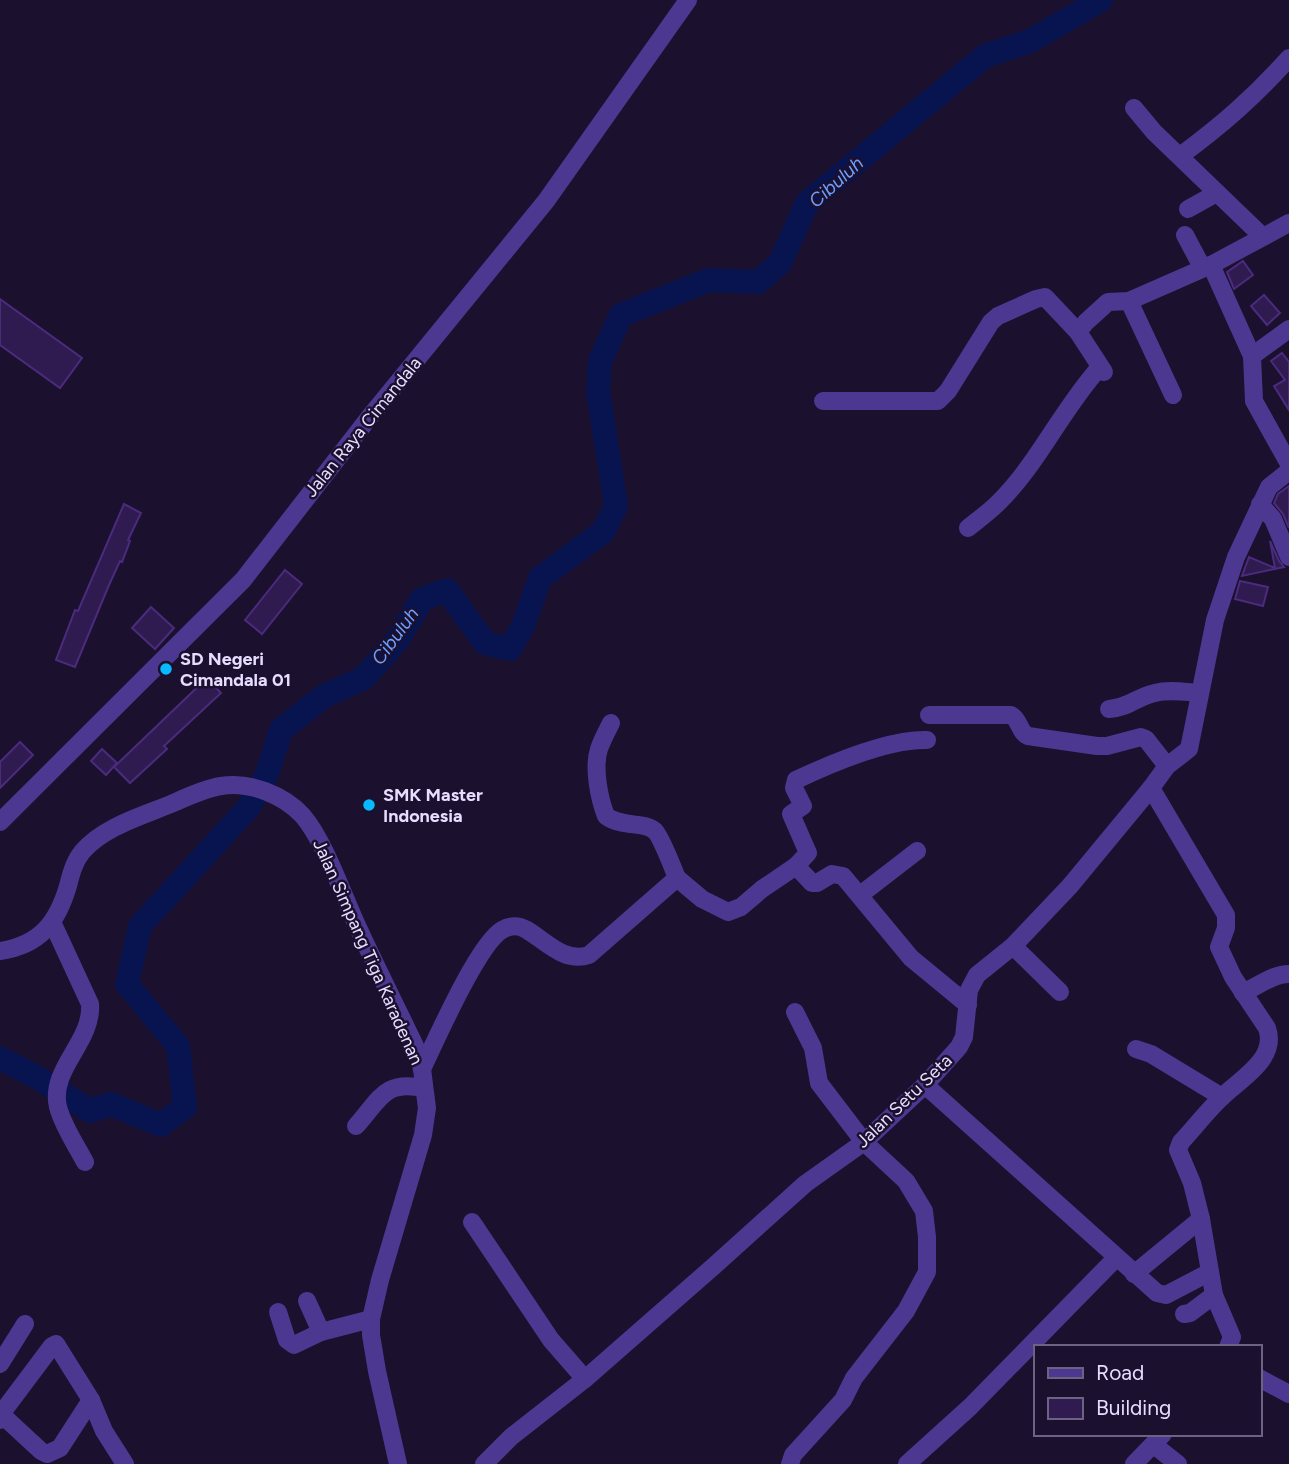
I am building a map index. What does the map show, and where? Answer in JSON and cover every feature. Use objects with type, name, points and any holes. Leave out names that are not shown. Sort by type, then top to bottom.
[{"type":"street","name":"Jalan Raya Cimandala","points":[[0,822],[243,580],[368,419],[546,201],[688,0]]},
{"type":"street","points":[[1180,156],[1251,100],[1289,58]]},
{"type":"street","points":[[1134,108],[1147,125],[1215,194],[1262,236]]},
{"type":"street","points":[[1188,209],[1215,194]]},
{"type":"street","points":[[1078,332],[1102,305],[1114,301],[1129,301],[1207,266],[1289,223]]},
{"type":"street","points":[[1185,235],[1207,266],[1252,356],[1254,401],[1289,464]]},
{"type":"street","points":[[822,401],[938,401],[948,391],[991,322],[1004,311],[1042,297],[1048,299],[1078,332],[1102,370],[1075,396],[998,504],[968,528]]},
{"type":"street","points":[[1129,301],[1173,395]]},
{"type":"street","points":[[1252,356],[1289,329]]},
{"type":"street","name":"Jalan Setu Seta","points":[[484,1464],[512,1437],[585,1379],[805,1184],[864,1142],[925,1085],[959,1047],[964,1037],[969,990],[977,975],[1013,946],[1094,859],[1167,766],[1189,749],[1215,620],[1236,557],[1269,487],[1289,471]]},
{"type":"street","points":[[1260,504],[1273,519],[1286,549]]},
{"type":"street","points":[[1109,709],[1133,704],[1139,698],[1161,692],[1200,693]]},
{"type":"street","points":[[929,715],[1011,715],[1028,736],[1097,746],[1141,737],[1146,739],[1167,766]]},
{"type":"street","points":[[611,723],[597,757],[606,816],[615,822],[652,829],[658,835],[677,878],[702,899],[728,912],[741,907],[796,866],[808,853],[791,814],[803,806],[794,788],[796,780],[816,770],[896,742],[927,740]]},
{"type":"street","name":"Jalan Simpang Tiga Karadenan","points":[[53,924],[77,860],[91,844],[117,827],[200,792],[221,786],[257,788],[302,814],[311,828],[415,1046],[422,1069],[427,1108],[423,1135],[371,1319],[377,1371],[398,1464]]},
{"type":"street","points":[[1151,788],[1226,915],[1226,928],[1219,947],[1233,977],[1270,1036],[1260,1061],[1222,1097],[1181,1142],[1178,1150],[1192,1184],[1202,1222],[1214,1295],[1232,1337],[1229,1345]]},
{"type":"street","points":[[860,895],[917,851]]},
{"type":"street","points":[[796,866],[812,883],[832,874],[843,876],[911,958],[968,1005]]},
{"type":"street","points":[[422,1069],[462,986],[491,939],[500,930],[511,926],[524,927],[563,954],[580,958],[599,948],[677,878]]},
{"type":"street","points":[[0,951],[27,944],[53,924],[90,1004],[91,1014],[86,1031],[59,1079],[58,1106],[85,1162]]},
{"type":"street","points":[[1013,946],[1060,992]]},
{"type":"street","points":[[1243,993],[1279,974],[1289,974]]},
{"type":"street","points":[[790,1464],[793,1455],[843,1400],[854,1378],[906,1311],[927,1272],[924,1211],[906,1181],[864,1142],[819,1083],[813,1048],[795,1012]]},
{"type":"street","points":[[1136,1049],[1151,1054],[1222,1097]]},
{"type":"street","points":[[356,1126],[391,1087],[406,1084],[424,1088]]},
{"type":"street","points":[[925,1085],[1157,1293],[1163,1296],[1210,1272]]},
{"type":"street","points":[[472,1222],[551,1340],[585,1379]]},
{"type":"street","points":[[1159,1264],[1202,1222]]},
{"type":"street","points":[[1134,1274],[1202,1222]]},
{"type":"street","points":[[907,1464],[970,1407],[1116,1258]]},
{"type":"street","points":[[1184,1314],[1190,1313],[1214,1295]]},
{"type":"street","points":[[307,1301],[321,1332]]},
{"type":"street","points":[[278,1312],[288,1340],[294,1345],[321,1332],[371,1319]]},
{"type":"street","points":[[0,1364],[25,1324]]},
{"type":"street","points":[[91,1400],[60,1448],[47,1454],[1,1417],[56,1344],[91,1400],[104,1431],[125,1464]]},
{"type":"street","points":[[1261,1379],[1289,1394]]},
{"type":"street","points":[[1134,1464],[1159,1440],[1178,1464]]},
{"type":"building","points":[[1243,261],[1253,275],[1234,289],[1227,272]]},
{"type":"building","points":[[1264,295],[1280,313],[1267,325],[1251,306]]},
{"type":"building","points":[[0,299],[82,358],[60,388],[0,345]]},
{"type":"building","points":[[1282,353],[1289,362],[1289,410],[1274,386],[1285,380],[1271,361]]},
{"type":"building","points":[[1289,486],[1289,528],[1274,503],[1278,494]]},
{"type":"building","points":[[124,504],[141,513],[75,667],[56,660],[75,610],[78,611]]},
{"type":"building","points":[[1270,541],[1284,567],[1242,576],[1249,557],[1275,568]]},
{"type":"building","points":[[285,570],[302,584],[262,634],[245,620]]},
{"type":"building","points":[[1240,581],[1268,587],[1263,606],[1235,599]]},
{"type":"building","points":[[151,607],[174,628],[155,649],[132,628]]},
{"type":"building","points":[[207,678],[221,693],[164,746],[167,749],[130,783],[114,767]]},
{"type":"building","points":[[20,742],[33,755],[0,788],[0,762]]},
{"type":"building","points":[[102,749],[117,763],[106,775],[91,761]]},
{"type":"waterway","name":"Cibuluh","points":[[0,1058],[40,1079],[90,1111],[111,1104],[161,1125],[185,1107],[178,1046],[127,984],[140,926],[248,808],[267,774],[281,730],[324,696],[364,678],[398,639],[422,599],[447,590],[485,643],[510,649],[523,626],[540,578],[603,532],[616,506],[598,391],[600,361],[621,315],[709,280],[758,282],[780,263],[807,203],[985,56],[1030,41],[1101,0]]},
{"type":"place","name":"SD Negeri Cimandala 01","points":[[166,669]]},
{"type":"place","name":"SMK Master Indonesia","points":[[369,805]]}]
